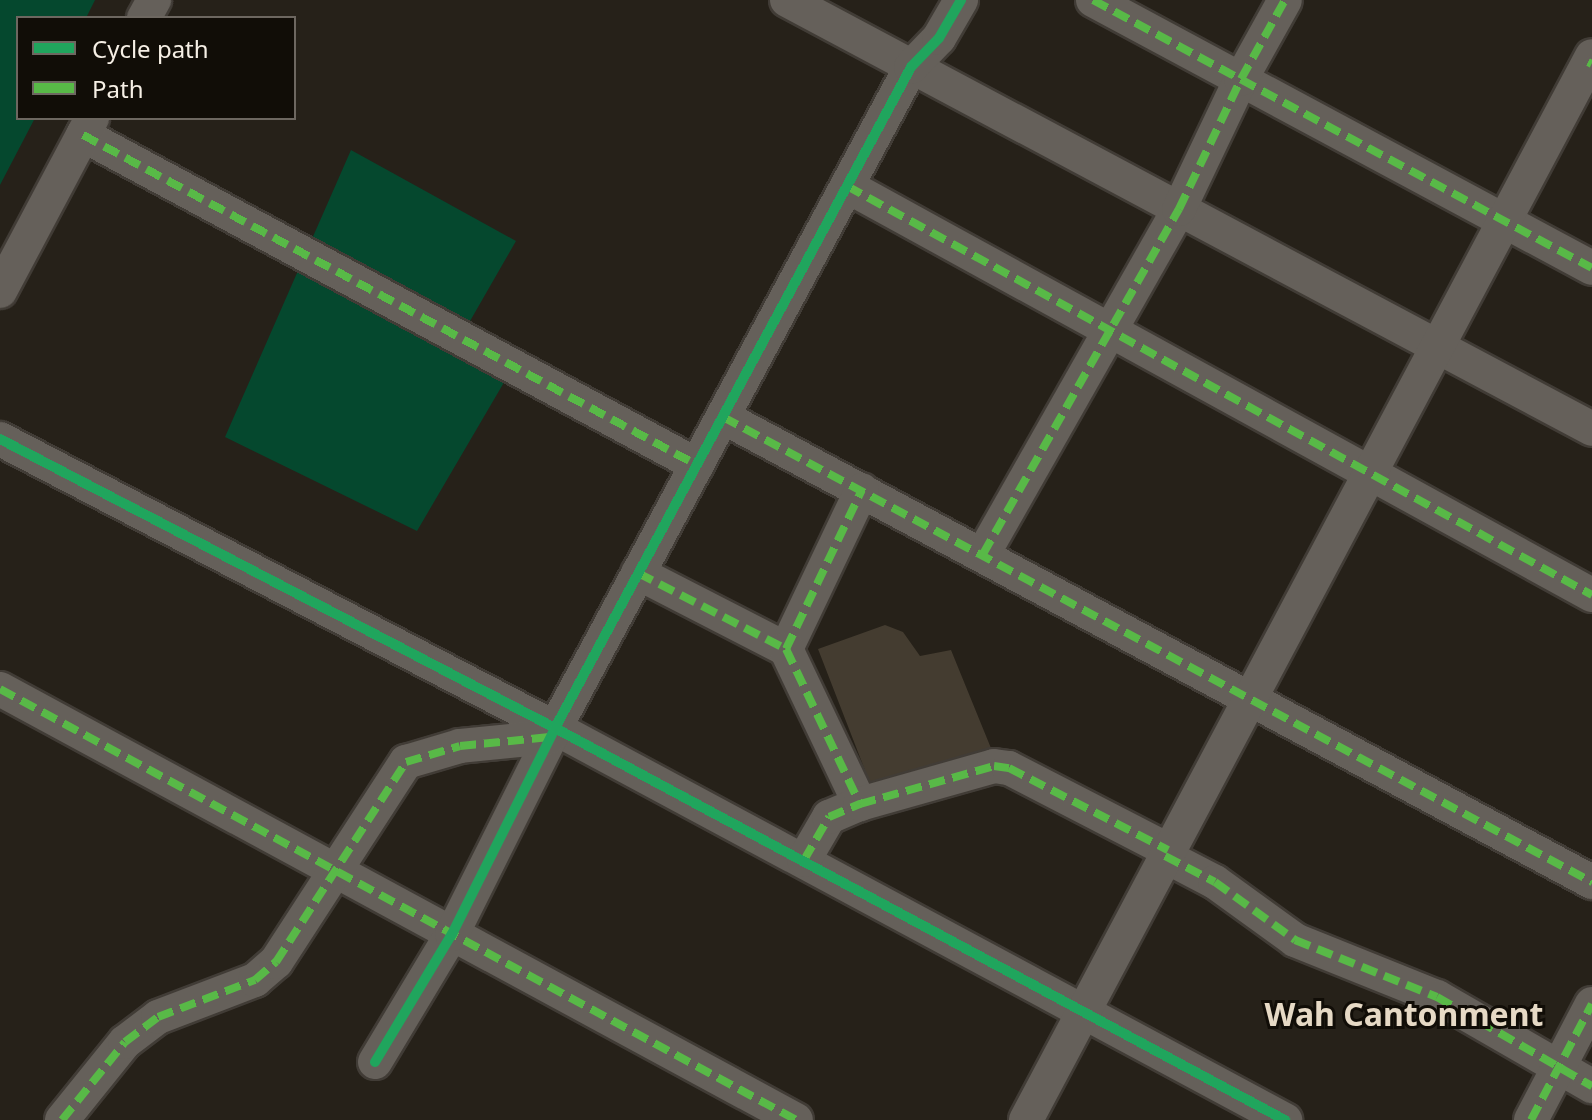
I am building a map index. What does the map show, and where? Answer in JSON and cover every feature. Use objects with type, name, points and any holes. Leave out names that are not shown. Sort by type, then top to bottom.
[{"type":"street","points":[[787,0],[1592,429]]},
{"type":"street","points":[[375,1062],[452,934],[553,733],[911,67],[939,38],[961,0]]},
{"type":"street","points":[[1093,0],[1592,268]]},
{"type":"street","points":[[983,554],[1179,209],[1241,79],[1285,0]]},
{"type":"street","points":[[1026,1120],[1591,61]]},
{"type":"street","points":[[0,291],[87,127],[697,465]]},
{"type":"street","points":[[847,186],[1368,475],[1592,595]]},
{"type":"street","points":[[723,417],[1592,882]]},
{"type":"street","points":[[0,439],[553,733],[804,860],[1285,1120]]},
{"type":"street","points":[[786,649],[862,490]]},
{"type":"street","points":[[638,573],[786,649],[860,804]]},
{"type":"street","points":[[0,689],[796,1120]]},
{"type":"street","points":[[62,1120],[125,1042],[158,1017],[255,980],[276,962],[406,762],[460,746],[553,733]]},
{"type":"street","points":[[804,860],[829,817],[860,804],[994,766],[1009,768],[1167,853],[1215,882],[1295,940],[1437,997],[1592,1086]]},
{"type":"street","points":[[1531,1120],[1592,1004]]},
{"type":"green space","points":[[0,0],[95,0],[87,16],[16,16],[16,120],[34,120],[0,185]]},
{"type":"green space","points":[[351,150],[516,241],[462,335],[506,379],[417,531],[225,437]]},
{"type":"building","points":[[885,625],[903,632],[920,656],[951,650],[995,758],[875,796],[818,649]]},
{"type":"marked path","points":[[1093,0],[1592,268]]},
{"type":"marked path","points":[[983,554],[1179,209],[1241,79],[1285,0]]},
{"type":"marked path","points":[[1588,62],[1592,64]]},
{"type":"marked path","points":[[83,135],[697,465]]},
{"type":"marked path","points":[[847,186],[1592,595]]},
{"type":"marked path","points":[[723,417],[1592,882]]},
{"type":"marked path","points":[[638,573],[786,649],[862,490]]},
{"type":"marked path","points":[[786,649],[860,804]]},
{"type":"marked path","points":[[0,689],[796,1120]]},
{"type":"marked path","points":[[62,1120],[125,1042],[158,1017],[255,980],[276,962],[406,762],[460,746],[550,737]]},
{"type":"marked path","points":[[804,860],[829,817],[860,804],[994,766],[1009,768],[1168,850]]},
{"type":"marked path","points":[[1165,856],[1215,882],[1295,940],[1437,997],[1592,1086]]},
{"type":"marked path","points":[[1531,1120],[1592,1004]]},
{"type":"cycle path","points":[[375,1062],[452,934],[555,728],[911,67],[939,38],[961,0]]},
{"type":"cycle path","points":[[0,439],[555,728],[1285,1120]]},
{"type":"district","name":"Wah Cantonment","points":[[1404,1014]]}]
